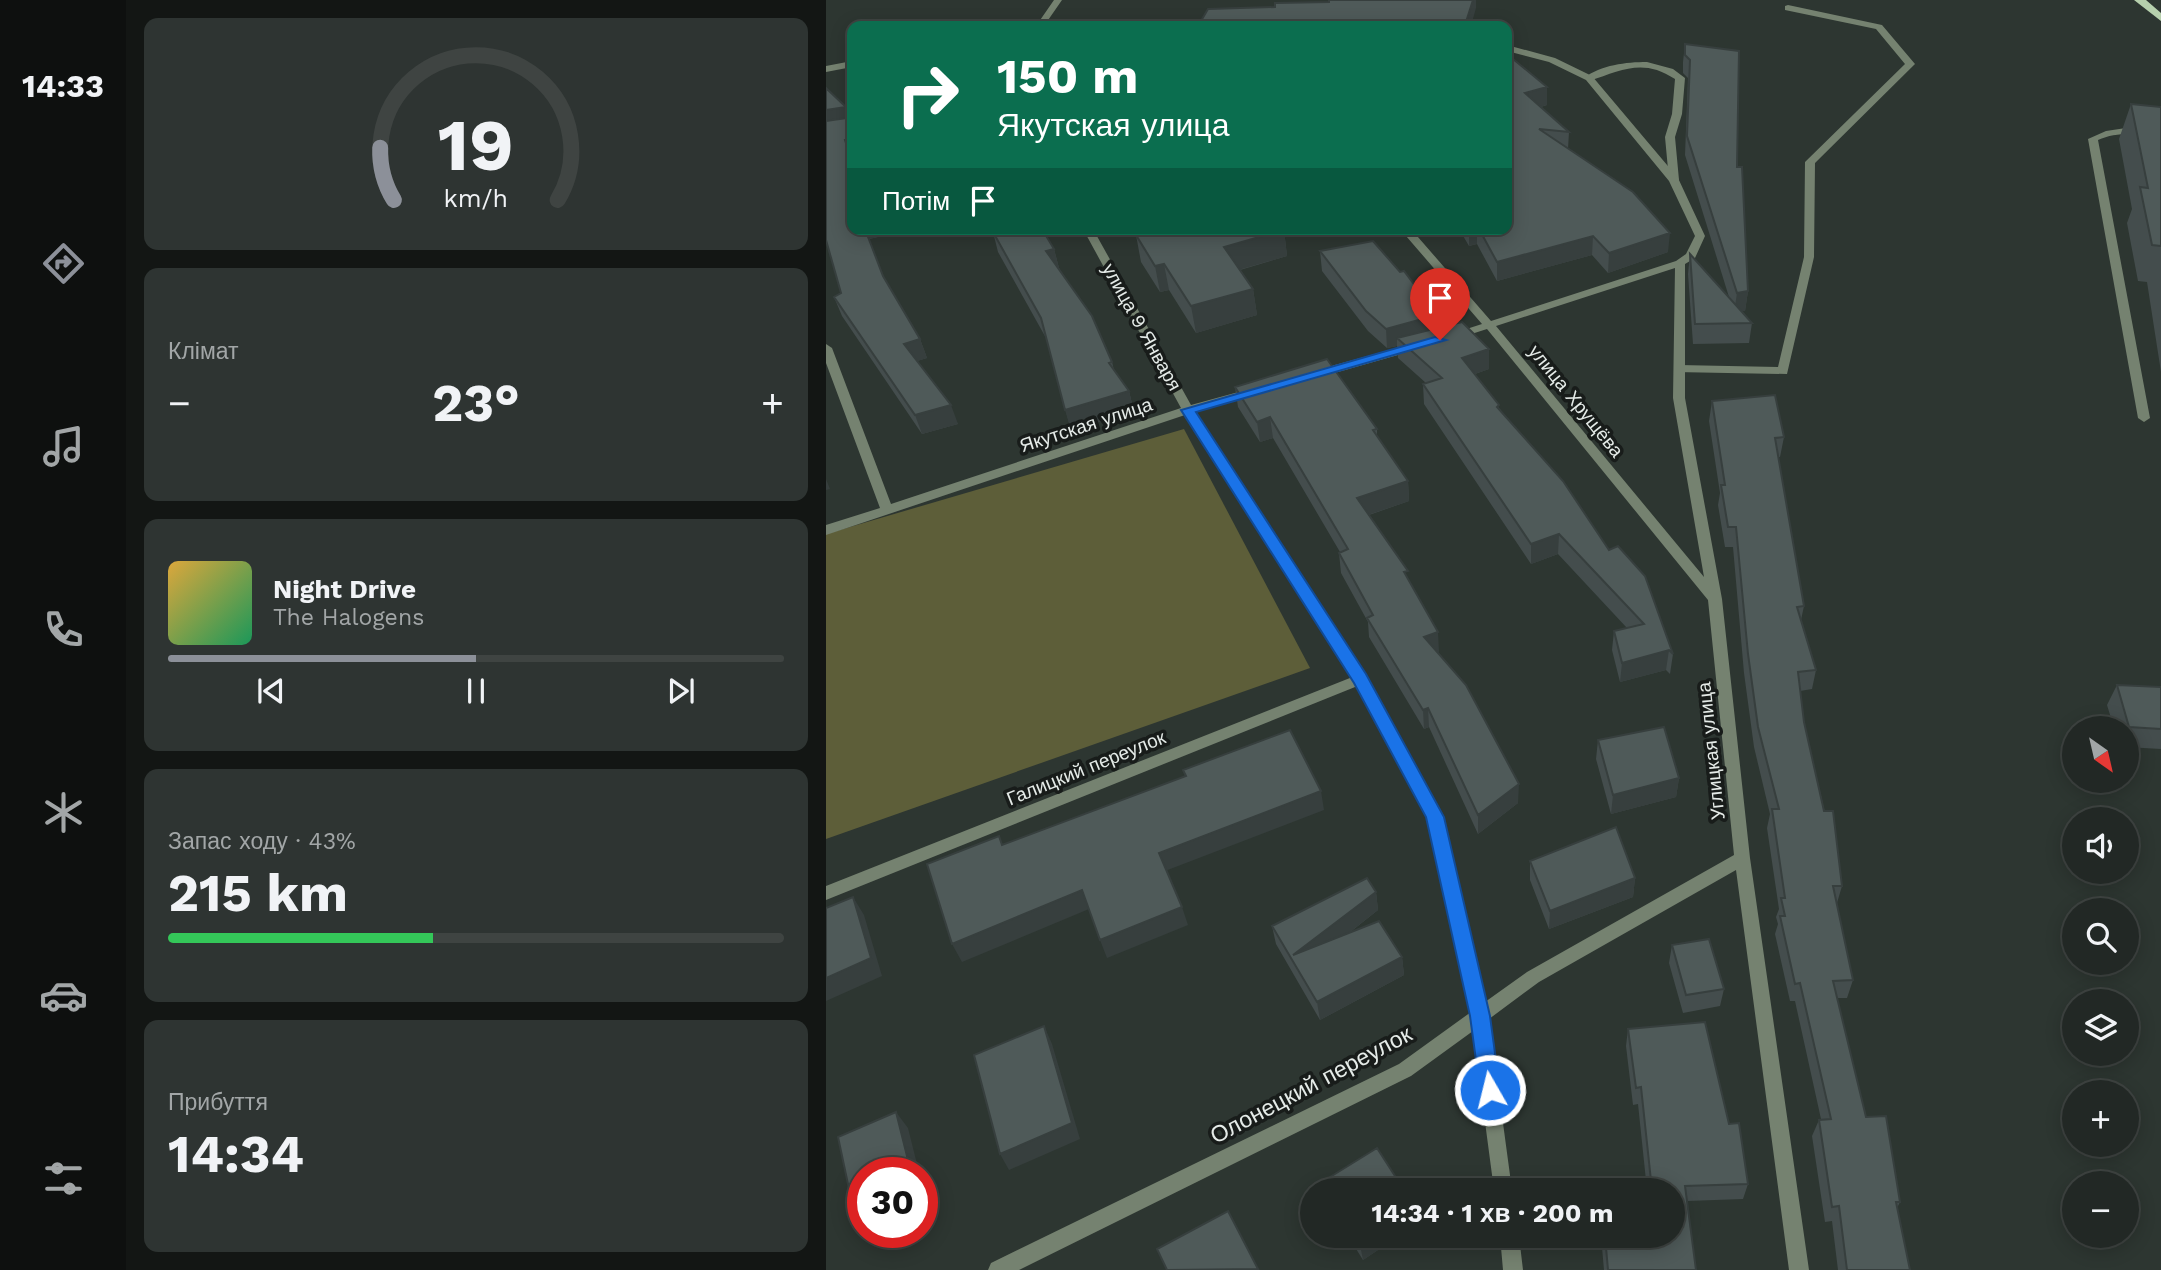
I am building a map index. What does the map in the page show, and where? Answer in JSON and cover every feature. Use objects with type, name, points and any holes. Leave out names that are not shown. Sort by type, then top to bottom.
[{"type":"main road","points":[[2139,0],[2161,18]]},
{"type":"street","points":[[1043,21],[1058,0]]},
{"type":"street","points":[[1679,369],[1783,371],[1809,257],[1810,162],[1910,64],[1879,27],[1788,8]]},
{"type":"street","points":[[1437,341],[1680,263],[1691,256],[1700,236],[1674,180],[1589,78],[1552,61],[1512,49]]},
{"type":"street","points":[[1589,78],[1608,68],[1647,64],[1667,68],[1680,78],[1677,114],[1670,137],[1674,180]]},
{"type":"street","points":[[826,69],[847,65]]},
{"type":"street","points":[[2144,418],[2093,139],[2101,134],[2137,131],[2161,134]]},
{"type":"street","name":"улица 9 Января","points":[[1091,235],[1188,410],[1360,678],[1435,817],[1480,1016],[1501,1178]]},
{"type":"street","name":"улица Хрущёва","points":[[1410,235],[1490,326],[1715,599]]},
{"type":"street","name":"Углицкая улица","points":[[1680,263],[1679,398],[1715,599],[1742,858],[1799,1270]]},
{"type":"street","points":[[1306,377],[1424,344]]},
{"type":"street","points":[[826,348],[887,510]]},
{"type":"street","name":"Якутская улица","points":[[826,530],[1188,410],[1266,388]]},
{"type":"street","name":"Галицкий переулок","points":[[826,892],[1360,678]]},
{"type":"street","name":"Олонецкий переулок","points":[[999,1270],[1405,1070],[1533,978],[1742,858]]},
{"type":"street","points":[[1511,1248],[1513,1270]]},
{"type":"green space","points":[[1184,429],[1310,668],[826,839],[826,534]]},
{"type":"building","points":[[1473,0],[1466,21],[1201,21],[1208,9],[1275,7],[1275,3]]},
{"type":"building","points":[[1685,44],[1739,51],[1737,167],[1742,167],[1748,291],[1737,293],[1687,136],[1690,60],[1685,55]]},
{"type":"building","points":[[1512,58],[1547,87],[1525,93],[1569,132],[1539,129],[1633,192],[1670,233],[1609,253],[1593,236],[1497,262],[1482,235],[1512,235]]},
{"type":"building","points":[[826,88],[846,107],[826,110]]},
{"type":"building","points":[[2131,104],[2161,107],[2161,246],[2152,245],[2140,187],[2148,188]]},
{"type":"building","points":[[847,116],[847,235],[867,235],[883,276],[920,339],[904,344],[951,405],[915,415],[834,297],[841,293],[826,240],[826,121],[846,118]]},
{"type":"building","points":[[995,235],[1046,235],[1054,249],[1046,251],[1092,316],[1112,362],[1109,363],[1129,391],[1065,410],[1041,318]]},
{"type":"building","points":[[1136,235],[1266,235],[1224,247],[1253,289],[1191,306],[1164,264],[1155,266]]},
{"type":"building","points":[[1373,241],[1400,272],[1404,271],[1437,315],[1386,329],[1366,311],[1320,251]]},
{"type":"building","points":[[1690,254],[1752,323],[1695,324]]},
{"type":"building","points":[[1462,322],[1489,349],[1462,358],[1499,405],[1497,407],[1563,481],[1609,550],[1618,546],[1645,576],[1673,654],[1669,650],[1622,663],[1614,631],[1644,624],[1559,534],[1531,544],[1423,384],[1442,378],[1397,338]]},
{"type":"building","points":[[1327,359],[1377,429],[1373,430],[1408,481],[1357,498],[1408,571],[1404,572],[1438,632],[1424,637],[1466,685],[1519,784],[1478,815],[1428,708],[1423,710],[1367,618],[1373,615],[1339,553],[1348,549],[1270,417],[1257,422],[1235,387]]},
{"type":"building","points":[[1775,395],[1784,437],[1775,438],[1804,606],[1797,607],[1816,670],[1798,672],[1804,722],[1824,811],[1833,811],[1842,886],[1833,886],[1853,980],[1833,981],[1866,1117],[1886,1116],[1900,1202],[1896,1202],[1910,1270],[1847,1270],[1839,1206],[1832,1207],[1819,1120],[1831,1119],[1800,983],[1795,984],[1780,916],[1785,916],[1781,898],[1785,898],[1772,809],[1779,809],[1758,727],[1736,527],[1728,527],[1721,485],[1725,485],[1712,401]]},
{"type":"building","points":[[2117,685],[2161,687],[2161,729],[2139,728],[2139,716],[2126,716]]},
{"type":"building","points":[[1664,727],[1679,778],[1613,795],[1598,740]]},
{"type":"building","points":[[1290,730],[1321,791],[1159,853],[1182,907],[1100,940],[1082,890],[952,944],[927,864],[999,836],[1002,845],[1186,776],[1183,770]]},
{"type":"building","points":[[1616,827],[1635,878],[1550,911],[1530,861]]},
{"type":"building","points":[[1367,878],[1376,892],[1293,955],[1379,921],[1402,957],[1317,1002],[1272,926]]},
{"type":"building","points":[[853,897],[871,958],[826,978],[826,908]]},
{"type":"building","points":[[1709,939],[1724,989],[1686,995],[1672,945]]},
{"type":"building","points":[[1705,1022],[1729,1124],[1739,1123],[1748,1184],[1685,1186],[1685,1178],[1651,1178],[1641,1087],[1636,1088],[1628,1029]]},
{"type":"building","points":[[1044,1026],[1072,1123],[1000,1154],[974,1055]]},
{"type":"building","points":[[896,1112],[907,1157],[847,1157],[847,1180],[838,1137]]},
{"type":"building","points":[[1377,1148],[1396,1178],[1328,1178]]},
{"type":"building","points":[[1685,1186],[1696,1270],[1608,1270],[1606,1248],[1685,1248]]},
{"type":"building","points":[[1228,1211],[1258,1269],[1167,1270],[1157,1249]]},
{"type":"route","points":[[1440,340],[1188,410],[1360,678],[1435,817],[1480,1016],[1490,1090]]}]
